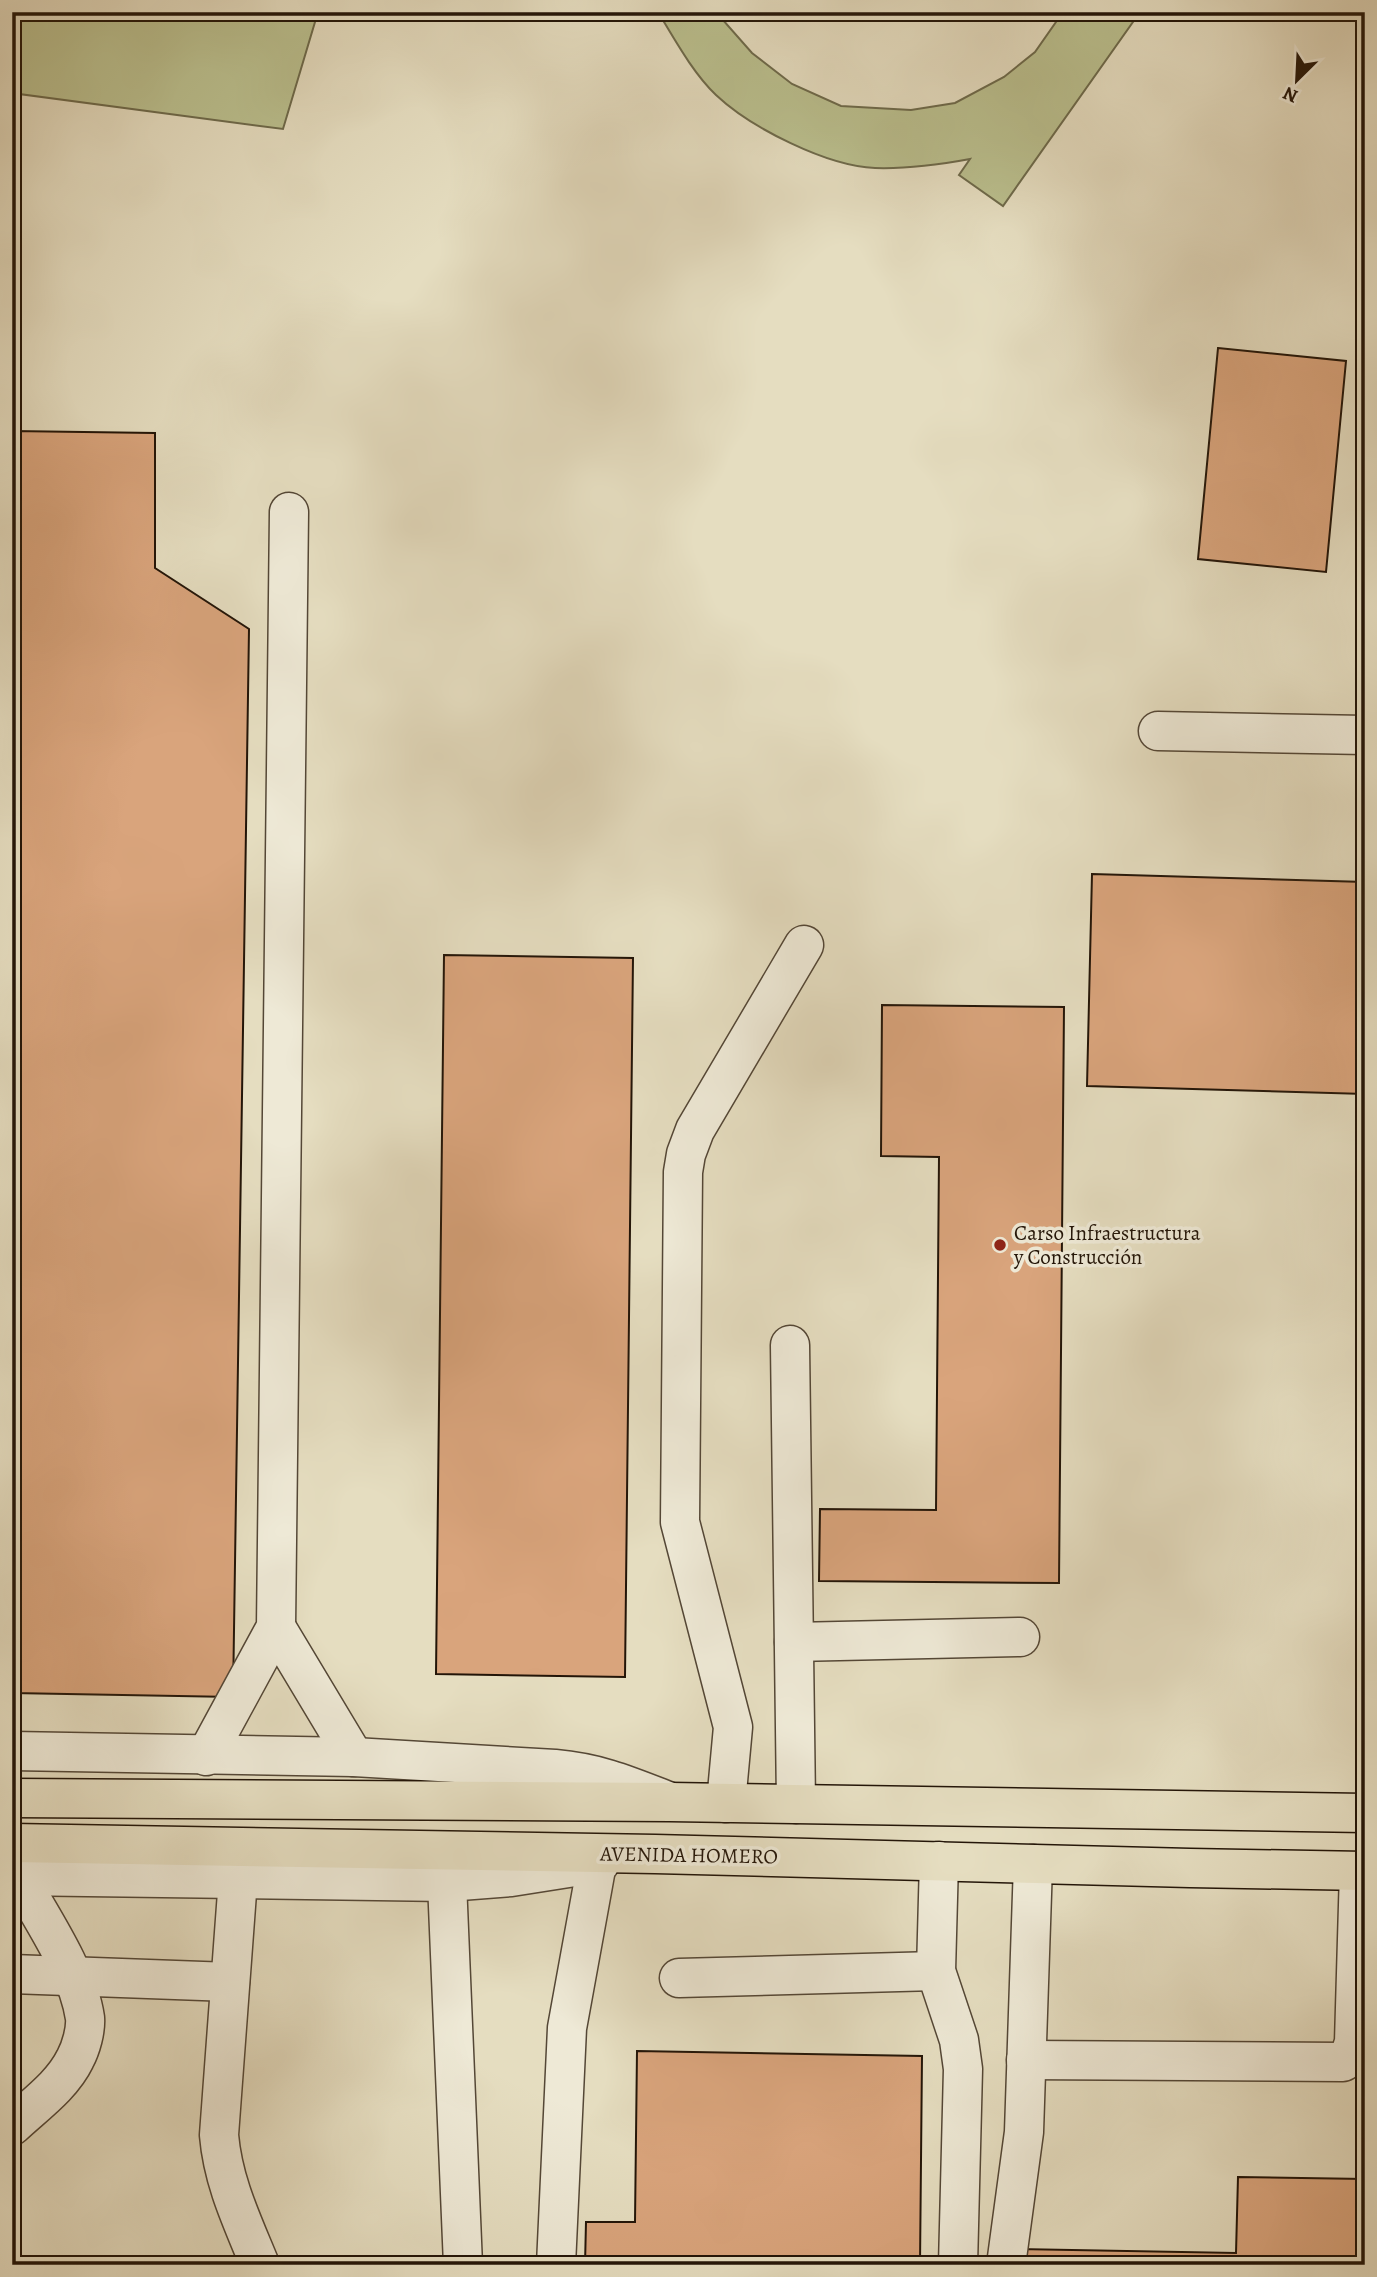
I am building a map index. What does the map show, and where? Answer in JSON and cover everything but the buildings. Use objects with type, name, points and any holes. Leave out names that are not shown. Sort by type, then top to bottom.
[{"type":"main road","points":[[12,1798],[670,1802],[1365,1812]]},
{"type":"main road","name":"AVENIDA HOMERO","points":[[14,1865],[655,1854],[1362,1871]]},
{"type":"lane","points":[[206,1756],[276,1627],[289,512]]},
{"type":"lane","points":[[1157,731],[1365,735]]},
{"type":"lane","points":[[726,1803],[733,1727],[680,1522],[683,1172],[695,1130],[804,945]]},
{"type":"lane","points":[[790,1345],[796,1804]]},
{"type":"lane","points":[[276,1627],[354,1757]]},
{"type":"lane","points":[[794,1642],[1020,1637]]},
{"type":"lane","points":[[12,1751],[354,1757],[586,1772],[670,1802]]},
{"type":"lane","points":[[14,1865],[237,1879],[447,1882],[511,1877],[655,1854]]},
{"type":"lane","points":[[939,1861],[936,1971],[959,2040],[963,2069],[958,2265]]},
{"type":"lane","points":[[556,2265],[567,2028],[597,1863]]},
{"type":"lane","points":[[1006,2265],[1024,2132],[1033,1864]]},
{"type":"lane","points":[[12,2126],[55,2086],[75,2060],[85,2020],[73,1977],[14,1865]]},
{"type":"lane","points":[[1026,2060],[1343,2062],[1349,2058],[1354,2042],[1362,1871]]},
{"type":"lane","points":[[237,1879],[219,2135],[227,2184],[260,2265]]},
{"type":"lane","points":[[447,1882],[463,2265]]},
{"type":"lane","points":[[679,1978],[936,1971]]},
{"type":"lane","points":[[12,1974],[230,1982]]},
{"type":"green space","points":[[12,12],[318,12],[283,129],[12,93]]},
{"type":"green space","points":[[658,12],[719,12],[752,53],[792,84],[841,106],[911,110],[955,103],[1004,77],[1035,52],[1063,12],[1140,12],[1003,206],[959,175],[970,159],[911,167],[856,166],[813,153],[769,132],[716,95],[685,56]]},
{"type":"place","name":"Carso Infraestructura y Construcción","points":[[1000,1245]]}]
